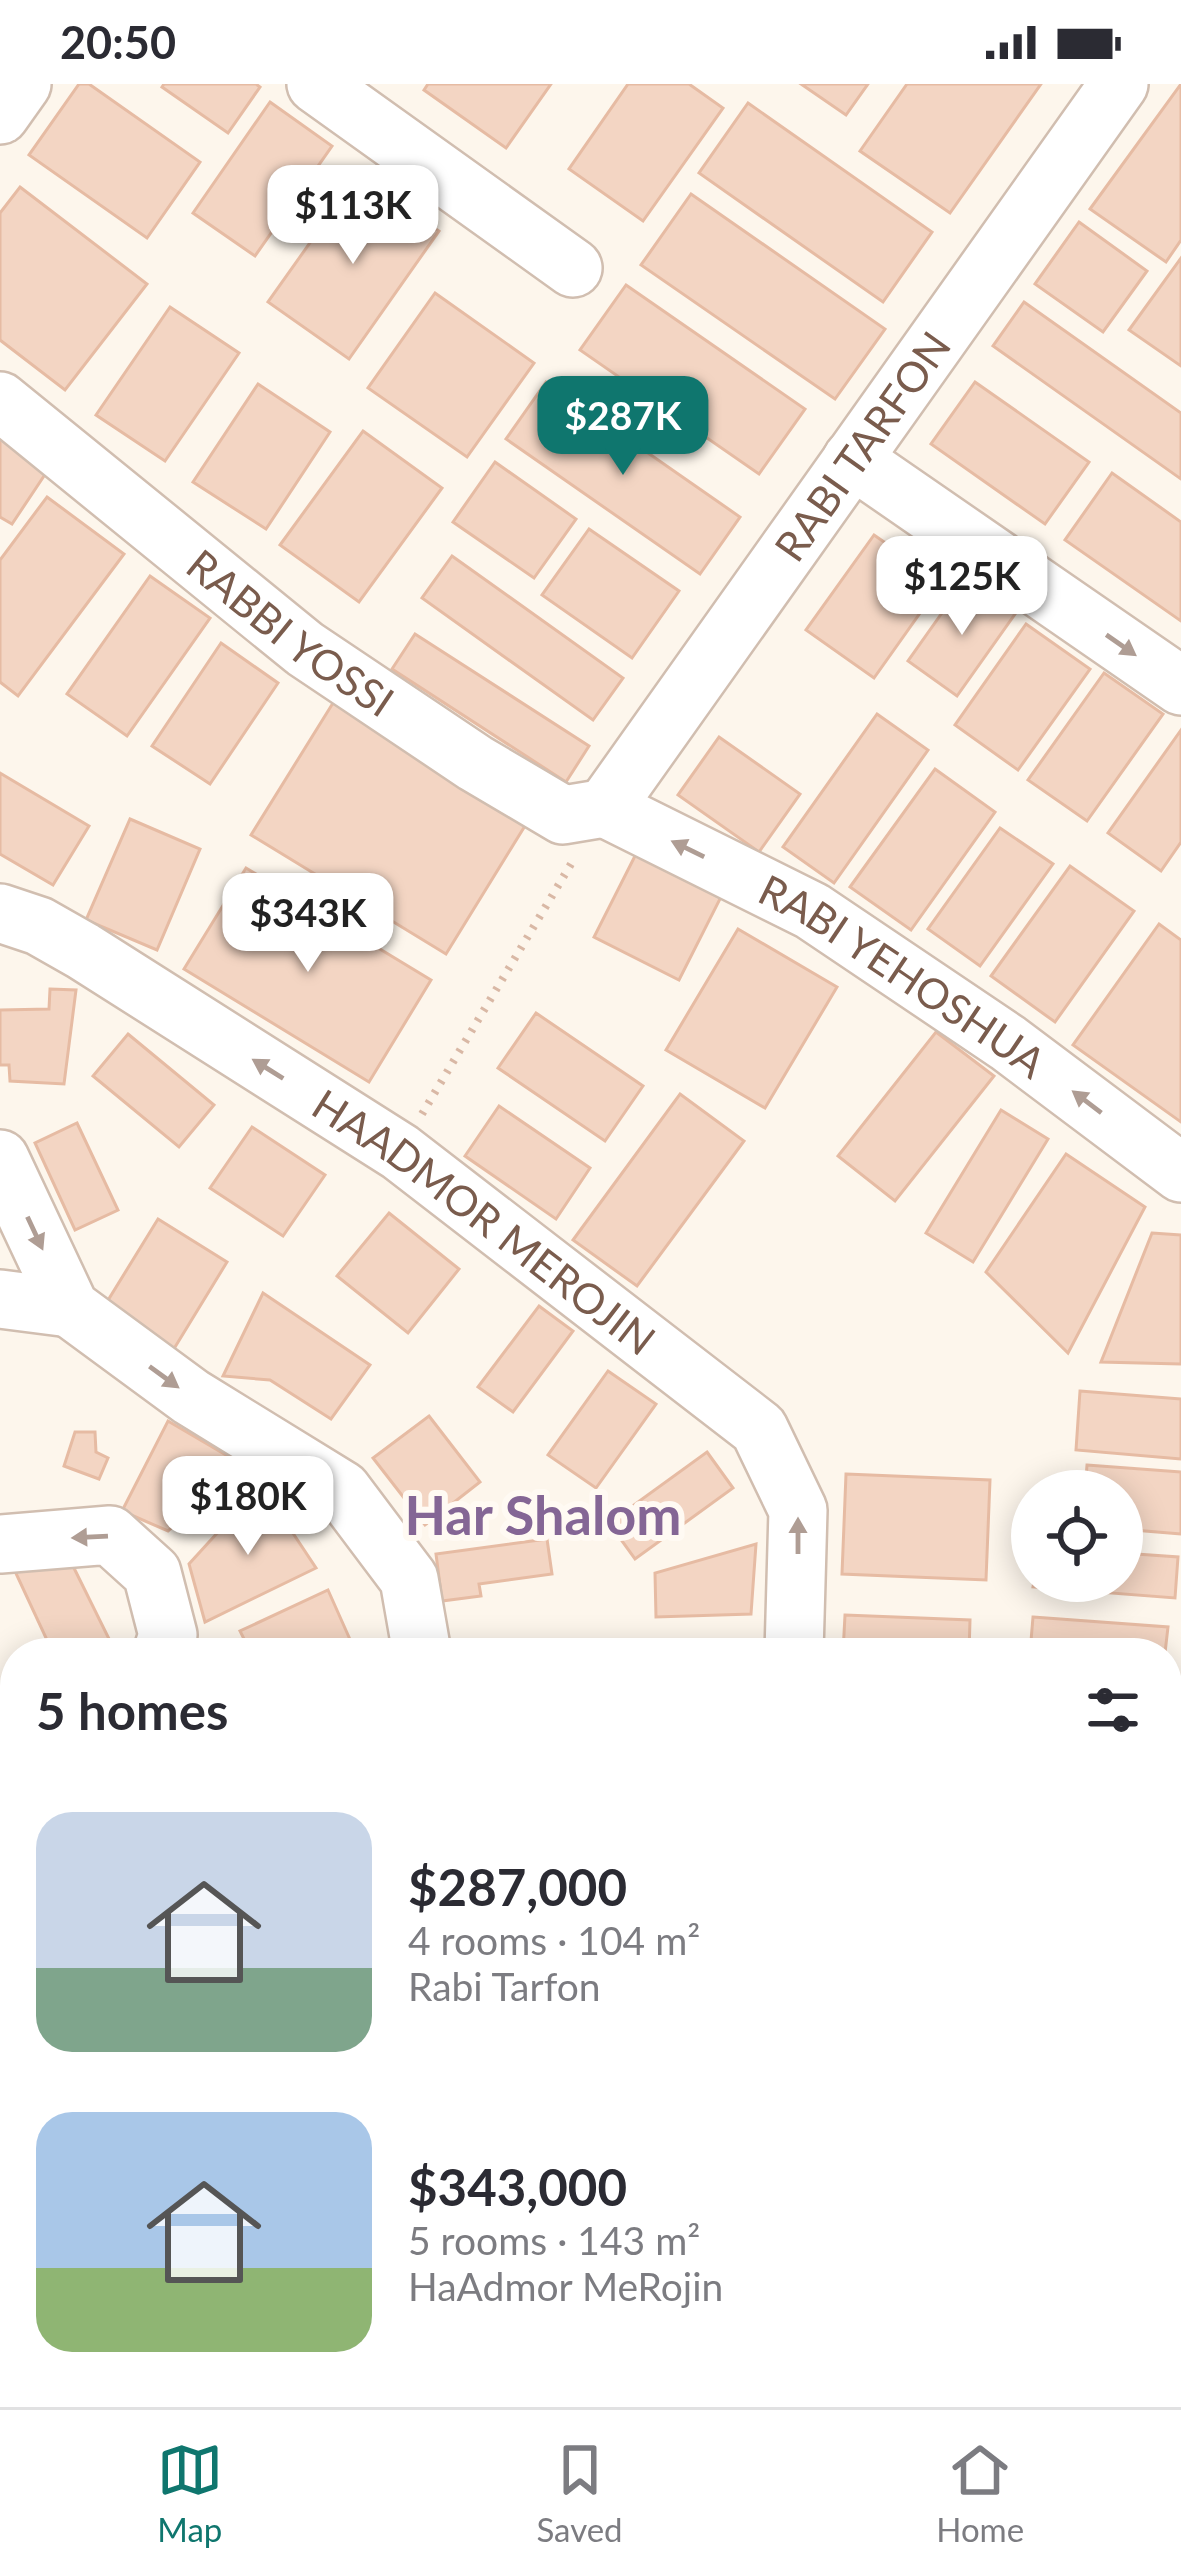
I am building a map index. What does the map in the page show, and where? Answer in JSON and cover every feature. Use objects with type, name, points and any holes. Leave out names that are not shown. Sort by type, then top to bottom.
[{"type":"street","points":[[0,115],[22,84]]},
{"type":"street","points":[[316,84],[573,268]]},
{"type":"street","name":"RABI TARFON","points":[[604,808],[1119,84]]},
{"type":"street","name":"RABBI YOSSI","points":[[0,401],[304,649],[475,764],[563,815],[604,808]]},
{"type":"street","points":[[852,459],[1181,686]]},
{"type":"street","name":"RABI YEHOSHUA","points":[[604,808],[812,910],[1007,1042],[1181,1172]]},
{"type":"street","name":"HAADMOR MEROJIN","points":[[0,913],[39,926],[83,951],[400,1152],[759,1429],[798,1510],[794,1638]]},
{"type":"street","points":[[0,1159],[70,1308],[191,1397],[342,1490],[409,1580],[419,1638]]},
{"type":"street","points":[[0,1299],[70,1308]]},
{"type":"street","points":[[0,1544],[110,1535],[152,1573],[166,1638]]},
{"type":"path","points":[[400,1152],[604,808]]},
{"type":"building","points":[[79,84],[89,84],[200,162],[147,238],[29,155]]},
{"type":"building","points":[[164,84],[256,84],[260,87],[228,133]]},
{"type":"building","points":[[428,84],[551,84],[506,148],[424,90]]},
{"type":"building","points":[[628,84],[689,84],[723,108],[643,221],[569,169]]},
{"type":"building","points":[[801,84],[868,84],[846,115]]},
{"type":"building","points":[[907,84],[1041,84],[950,213],[860,151]]},
{"type":"building","points":[[1181,84],[1181,240],[1166,262],[1090,209]]},
{"type":"building","points":[[270,102],[332,146],[255,256],[193,213]]},
{"type":"building","points":[[748,103],[932,232],[883,302],[699,173]]},
{"type":"building","points":[[358,175],[439,231],[349,359],[268,302]]},
{"type":"building","points":[[20,187],[147,284],[65,390],[0,340],[0,213]]},
{"type":"building","points":[[691,194],[885,329],[835,399],[641,265]]},
{"type":"building","points":[[1079,222],[1147,271],[1103,332],[1035,284]]},
{"type":"building","points":[[1181,258],[1181,366],[1129,330]]},
{"type":"building","points":[[626,285],[805,409],[759,474],[580,350]]},
{"type":"building","points":[[435,293],[534,363],[467,457],[368,388]]},
{"type":"building","points":[[1024,302],[1181,413],[1181,479],[993,346]]},
{"type":"building","points":[[170,307],[239,353],[165,461],[96,415]]},
{"type":"building","points":[[546,382],[740,517],[700,574],[506,439]]},
{"type":"building","points":[[975,382],[1089,462],[1045,524],[931,444]]},
{"type":"building","points":[[258,384],[330,432],[266,529],[193,482]]},
{"type":"building","points":[[363,431],[442,488],[359,602],[280,545]]},
{"type":"building","points":[[0,434],[50,467],[12,524],[0,517]]},
{"type":"building","points":[[495,462],[576,519],[534,578],[453,522]]},
{"type":"building","points":[[1112,473],[1181,522],[1181,621],[1065,540]]},
{"type":"building","points":[[47,497],[124,554],[18,696],[0,682],[0,560]]},
{"type":"building","points":[[589,529],[679,591],[632,658],[542,595]]},
{"type":"building","points":[[874,535],[942,582],[874,678],[806,630]]},
{"type":"building","points":[[452,556],[623,678],[593,720],[422,598]]},
{"type":"building","points":[[150,576],[210,618],[127,736],[67,694]]},
{"type":"building","points":[[966,579],[1015,614],[957,696],[908,661]]},
{"type":"building","points":[[1026,624],[1090,669],[1018,770],[955,725]]},
{"type":"building","points":[[415,634],[589,746],[566,782],[392,669]]},
{"type":"building","points":[[221,643],[278,683],[210,784],[152,746]]},
{"type":"building","points":[[1104,673],[1163,714],[1087,821],[1028,780]]},
{"type":"building","points":[[333,703],[528,821],[446,954],[251,835]]},
{"type":"building","points":[[877,714],[928,750],[834,883],[783,847]]},
{"type":"building","points":[[1181,730],[1181,842],[1161,871],[1108,833]]},
{"type":"building","points":[[719,737],[800,794],[759,852],[678,795]]},
{"type":"building","points":[[935,769],[995,812],[911,930],[850,887]]},
{"type":"building","points":[[0,773],[89,826],[53,885],[0,854]]},
{"type":"building","points":[[130,819],[200,849],[157,950],[86,920]]},
{"type":"building","points":[[1000,828],[1053,864],[980,966],[928,929]]},
{"type":"building","points":[[639,848],[724,891],[679,980],[594,937]]},
{"type":"building","points":[[1070,866],[1134,911],[1055,1022],[991,976]]},
{"type":"building","points":[[246,868],[431,980],[369,1082],[184,969]]},
{"type":"building","points":[[1159,924],[1181,940],[1181,1122],[1073,1045]]},
{"type":"building","points":[[738,929],[837,987],[765,1108],[666,1050]]},
{"type":"building","points":[[50,989],[76,990],[64,1084],[10,1081],[9,1065],[0,1065],[0,1010],[49,1009]]},
{"type":"building","points":[[536,1013],[643,1086],[605,1141],[498,1068]]},
{"type":"building","points":[[936,1032],[994,1076],[895,1201],[838,1156]]},
{"type":"building","points":[[128,1034],[214,1105],[179,1147],[93,1076]]},
{"type":"building","points":[[680,1094],[744,1141],[637,1286],[573,1240]]},
{"type":"building","points":[[499,1106],[590,1168],[556,1219],[465,1156]]},
{"type":"building","points":[[1001,1110],[1048,1139],[973,1262],[926,1233]]},
{"type":"building","points":[[77,1123],[118,1210],[75,1230],[35,1143]]},
{"type":"building","points":[[252,1127],[325,1175],[283,1236],[210,1188]]},
{"type":"building","points":[[1066,1154],[1145,1207],[1068,1353],[986,1272]]},
{"type":"building","points":[[389,1213],[459,1269],[408,1333],[337,1276]]},
{"type":"building","points":[[158,1219],[227,1262],[172,1352],[102,1310]]},
{"type":"building","points":[[1152,1233],[1181,1235],[1181,1364],[1101,1362]]},
{"type":"building","points":[[263,1293],[370,1365],[331,1419],[270,1380],[223,1376]]},
{"type":"building","points":[[539,1306],[573,1331],[513,1412],[478,1387]]},
{"type":"building","points":[[608,1371],[656,1404],[596,1488],[548,1455]]},
{"type":"building","points":[[1080,1391],[1181,1399],[1181,1459],[1076,1450]]},
{"type":"building","points":[[429,1416],[480,1482],[425,1525],[373,1458]]},
{"type":"building","points":[[168,1421],[243,1465],[168,1531],[122,1511]]},
{"type":"building","points":[[75,1432],[95,1432],[96,1452],[108,1458],[99,1479],[64,1466]]},
{"type":"building","points":[[707,1452],[733,1488],[635,1559],[609,1523]]},
{"type":"building","points":[[1087,1465],[1181,1472],[1181,1534],[1143,1531],[1143,1470],[1087,1470]]},
{"type":"building","points":[[846,1474],[990,1480],[986,1580],[842,1574]]},
{"type":"building","points":[[261,1485],[316,1568],[205,1622],[189,1564]]},
{"type":"building","points":[[547,1539],[552,1574],[479,1584],[481,1596],[442,1601],[436,1554]]},
{"type":"building","points":[[756,1544],[751,1614],[656,1617],[655,1573]]},
{"type":"building","points":[[1143,1554],[1178,1557],[1175,1598],[1143,1596]]},
{"type":"building","points":[[70,1560],[109,1638],[46,1638],[13,1567]]},
{"type":"building","points":[[328,1590],[349,1638],[244,1638],[240,1631]]},
{"type":"building","points":[[845,1615],[970,1620],[969,1638],[844,1638]]},
{"type":"building","points":[[1033,1617],[1168,1627],[1167,1638],[1031,1638]]},
{"type":"district","name":"Har Shalom","points":[[543,1514]]}]
